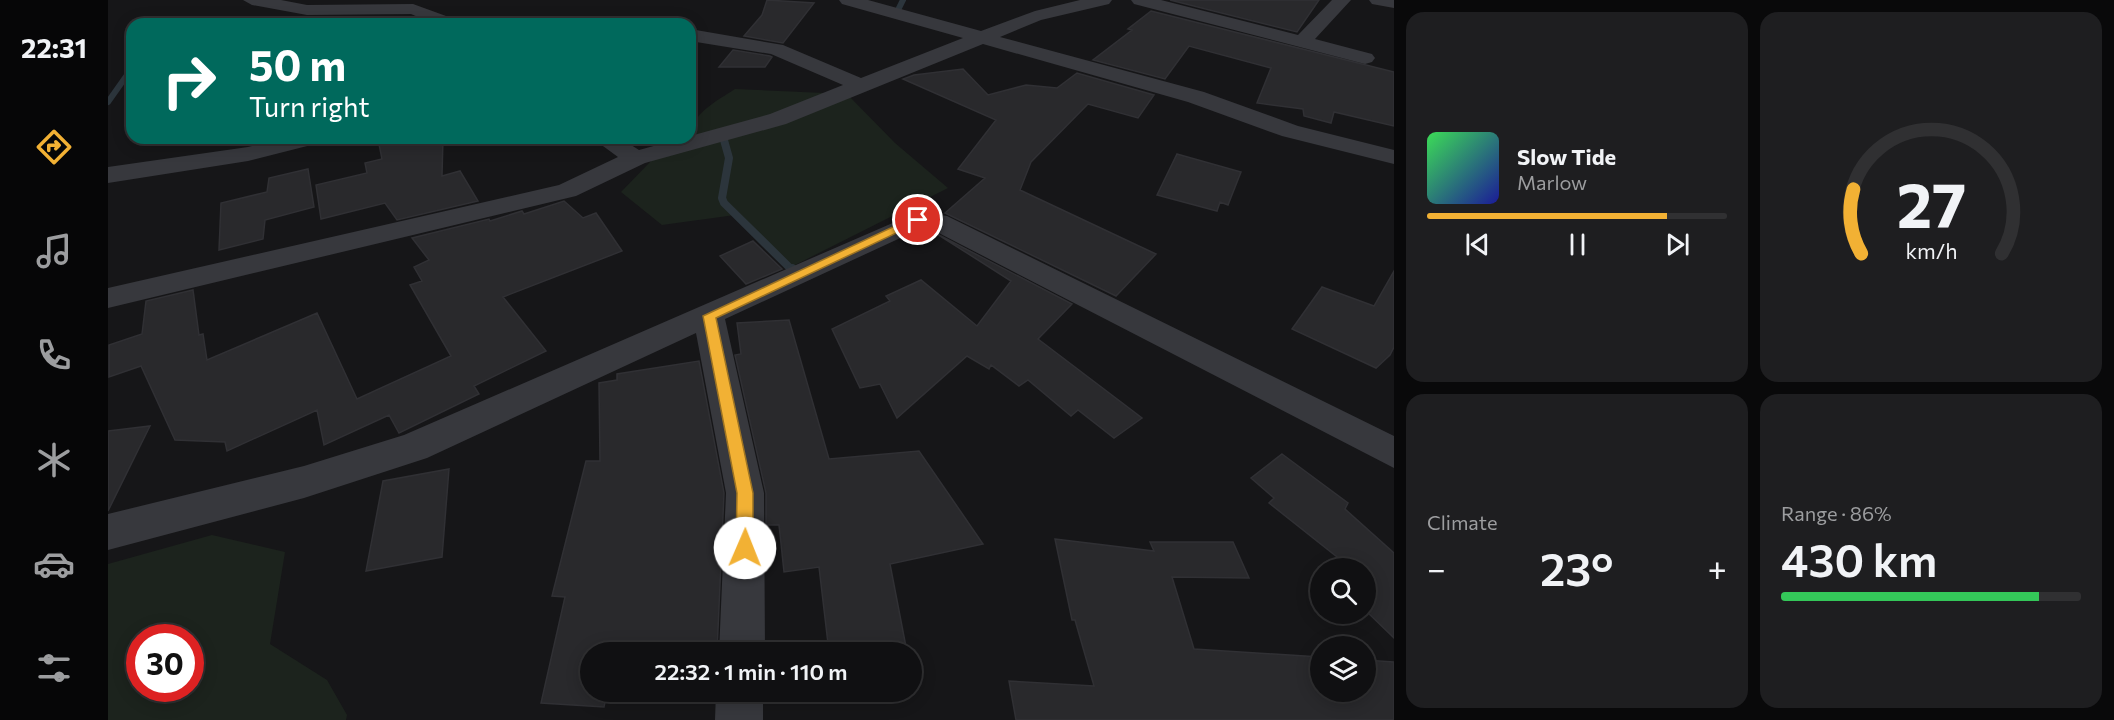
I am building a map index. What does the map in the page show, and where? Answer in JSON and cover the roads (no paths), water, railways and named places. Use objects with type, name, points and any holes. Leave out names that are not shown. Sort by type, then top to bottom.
[{"type":"street","points":[[252,0],[307,10],[413,9],[435,18]]},
{"type":"street","points":[[848,0],[1196,97],[1290,131],[1394,157]]},
{"type":"street","points":[[696,142],[778,119],[1051,11],[1103,0]]},
{"type":"street","points":[[1140,0],[1304,40],[1365,58]]},
{"type":"street","points":[[1304,40],[1342,0]]},
{"type":"street","points":[[1378,0],[1394,3]]},
{"type":"street","points":[[696,36],[776,49],[862,86]]},
{"type":"street","points":[[108,175],[248,153],[286,144]]},
{"type":"street","points":[[614,144],[636,158]]},
{"type":"street","points":[[108,298],[567,191],[636,158],[687,144]]},
{"type":"street","points":[[108,532],[304,482],[414,447],[709,316],[910,222],[928,220],[1394,453]]},
{"type":"street","points":[[709,316],[745,493],[741,642]]},
{"type":"street","points":[[740,702],[740,720]]},
{"type":"waterway","points":[[897,12],[903,0]]},
{"type":"waterway","points":[[108,102],[126,76]]},
{"type":"waterway","points":[[722,133],[729,158],[722,198],[724,203],[793,271]]}]
